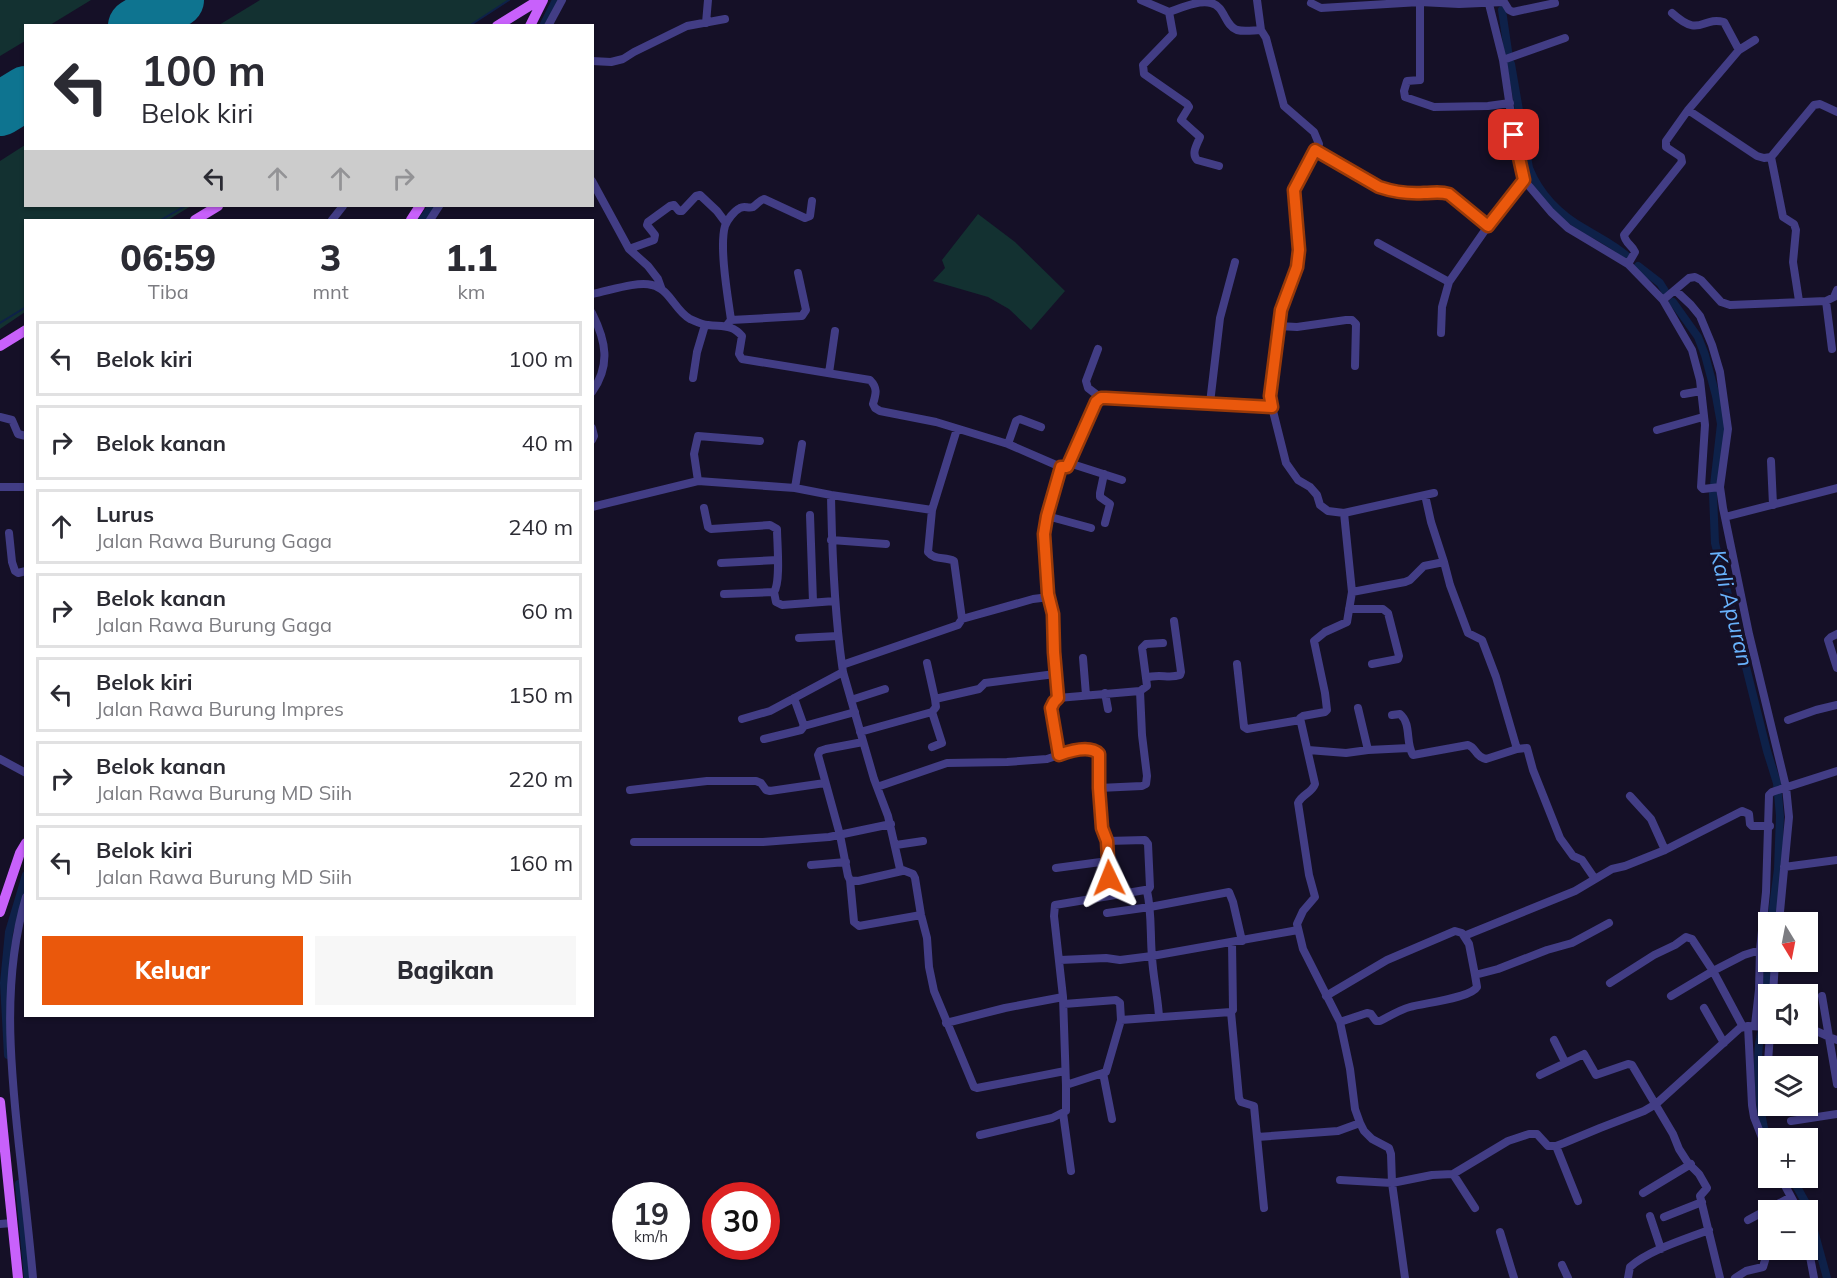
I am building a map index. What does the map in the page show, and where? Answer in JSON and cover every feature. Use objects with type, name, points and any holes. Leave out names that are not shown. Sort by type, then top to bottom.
[{"type":"main road","points":[[500,24],[541,0]]},
{"type":"main road","points":[[531,24],[541,0]]},
{"type":"main road","points":[[197,219],[216,207]]},
{"type":"main road","points":[[0,346],[24,331]]},
{"type":"main road","points":[[0,912],[2,896],[24,846]]},
{"type":"main road","points":[[0,1102],[12,1223],[16,1240],[18,1278]]},
{"type":"street","points":[[549,24],[562,0]]},
{"type":"street","points":[[706,23],[708,0]]},
{"type":"street","points":[[1141,0],[1169,12],[1197,3],[1211,2],[1219,7],[1228,23],[1236,30],[1261,30]]},
{"type":"street","points":[[1257,0],[1261,30],[1266,38],[1284,106],[1314,132],[1319,144],[1294,190],[1299,250],[1297,267],[1281,310],[1270,396],[1286,463],[1298,480],[1310,487],[1317,495],[1320,505],[1328,511],[1344,513],[1430,494],[1431,522],[1450,585],[1468,633],[1482,640],[1496,677],[1516,749]]},
{"type":"street","points":[[1311,3],[1321,8],[1420,2],[1460,4],[1504,1],[1509,10],[1513,12],[1555,3]]},
{"type":"street","points":[[1420,2],[1420,80],[1407,81],[1405,97],[1434,107],[1488,106],[1510,103]]},
{"type":"street","points":[[1489,2],[1503,60],[1514,135],[1524,180],[1568,228],[1628,264],[1663,300],[1692,350],[1697,365],[1705,425],[1701,482],[1703,489],[1715,488]]},
{"type":"street","points":[[1169,12],[1173,34],[1143,65],[1142,70],[1144,74],[1187,104],[1189,107],[1181,120],[1200,137],[1194,152],[1195,157],[1197,160],[1219,166]]},
{"type":"street","points":[[1672,14],[1682,22],[1697,27],[1718,21],[1724,22],[1739,50]]},
{"type":"street","points":[[594,61],[611,62],[623,59],[687,26],[724,19]]},
{"type":"street","points":[[1503,60],[1565,38]]},
{"type":"street","points":[[1628,264],[1635,252],[1623,235],[1682,162],[1681,157],[1665,144],[1688,110],[1739,50],[1755,40]]},
{"type":"street","points":[[1688,110],[1757,156],[1764,158],[1771,157],[1814,105],[1820,104],[1837,112]]},
{"type":"street","points":[[1315,150],[1390,191],[1449,194],[1488,226]]},
{"type":"street","points":[[1771,157],[1783,217],[1794,224],[1796,230],[1793,262],[1799,301]]},
{"type":"street","points":[[1441,333],[1442,307],[1449,282],[1524,180]]},
{"type":"street","points":[[594,185],[628,249],[648,266],[658,279],[662,290]]},
{"type":"street","points":[[628,249],[654,240],[655,236],[647,225],[648,222],[670,206],[674,205],[682,211],[696,196],[700,195],[709,203],[726,223]]},
{"type":"street","points":[[812,201],[810,216],[805,218],[764,199],[749,208],[739,208],[726,223],[723,255],[729,323],[742,336],[739,354],[742,359],[870,380],[876,389],[873,404],[880,411],[921,418],[1008,444],[1065,465],[1122,480]]},
{"type":"street","points":[[333,219],[342,207]]},
{"type":"street","points":[[1378,243],[1449,282]]},
{"type":"street","points":[[1210,403],[1220,318],[1235,262]]},
{"type":"street","points":[[594,294],[633,285],[650,284],[662,290],[687,318],[705,325],[802,316],[806,310],[798,273]]},
{"type":"street","points":[[1663,300],[1689,278],[1695,277],[1701,280],[1721,302],[1730,305],[1826,300],[1834,297],[1837,290]]},
{"type":"street","points":[[1675,290],[1700,316],[1720,372],[1728,429],[1715,488],[1725,517],[1749,634],[1785,788],[1789,817],[1780,912]]},
{"type":"street","points":[[1826,300],[1832,349]]},
{"type":"street","points":[[594,317],[605,344],[605,363],[599,383],[594,389]]},
{"type":"street","points":[[1278,326],[1297,327],[1352,320],[1356,324],[1355,366]]},
{"type":"street","points":[[693,378],[697,352],[705,325]]},
{"type":"street","points":[[829,373],[835,331]]},
{"type":"street","points":[[1098,349],[1086,381],[1088,388],[1101,398],[1272,407]]},
{"type":"street","points":[[1684,394],[1701,391]]},
{"type":"street","points":[[1058,698],[1053,614],[1049,597],[1044,543],[1047,516],[1065,465],[1096,402],[1101,398]]},
{"type":"street","points":[[0,417],[12,420],[18,434],[24,436]]},
{"type":"street","points":[[1657,430],[1704,417]]},
{"type":"street","points":[[1008,444],[1016,421],[1020,419],[1041,428]]},
{"type":"street","points":[[957,429],[932,510],[928,552],[937,558],[954,561],[962,619]]},
{"type":"street","points":[[698,481],[694,454],[698,436],[760,441]]},
{"type":"street","points":[[795,488],[802,444]]},
{"type":"street","points":[[1771,462],[1773,505]]},
{"type":"street","points":[[1104,474],[1100,497],[1110,504],[1105,523]]},
{"type":"street","points":[[594,507],[698,481],[795,488],[932,510]]},
{"type":"street","points":[[0,487],[24,488]]},
{"type":"street","points":[[1725,517],[1837,488]]},
{"type":"street","points":[[831,495],[831,540],[842,669],[877,787],[891,824],[902,871]]},
{"type":"street","points":[[704,508],[708,527],[711,529],[775,526],[778,560],[777,585],[774,592],[776,602],[782,605],[836,601]]},
{"type":"street","points":[[1237,664],[1244,727],[1247,729],[1300,720],[1303,716],[1327,710],[1314,641],[1324,632],[1347,622],[1352,592],[1344,513]]},
{"type":"street","points":[[810,515],[813,602]]},
{"type":"street","points":[[1047,516],[1091,528]]},
{"type":"street","points":[[9,533],[15,571],[18,573],[24,572]]},
{"type":"street","points":[[831,540],[886,544]]},
{"type":"street","points":[[721,563],[778,560]]},
{"type":"street","points":[[1352,592],[1405,582],[1424,566],[1444,562]]},
{"type":"street","points":[[724,594],[774,592]]},
{"type":"street","points":[[742,719],[770,711],[842,669],[958,625],[962,619],[1033,599],[1049,597]]},
{"type":"street","points":[[1349,609],[1383,609],[1388,613],[1398,659],[1372,664]]},
{"type":"street","points":[[1146,678],[1157,675],[1174,677],[1180,675],[1174,621]]},
{"type":"street","points":[[1837,634],[1828,640],[1837,668]]},
{"type":"street","points":[[799,638],[838,636]]},
{"type":"street","points":[[1059,755],[1051,708],[1054,702],[1058,698],[1140,691],[1147,686],[1142,648],[1146,644],[1163,643]]},
{"type":"street","points":[[1083,658],[1086,695]]},
{"type":"street","points":[[860,732],[932,712],[936,707],[927,663]]},
{"type":"street","points":[[935,699],[979,689],[986,683],[1055,674]]},
{"type":"street","points":[[851,700],[885,689]]},
{"type":"street","points":[[1099,788],[1146,784],[1140,691]]},
{"type":"street","points":[[1105,693],[1108,709]]},
{"type":"street","points":[[794,698],[804,726]]},
{"type":"street","points":[[1788,720],[1837,705]]},
{"type":"street","points":[[1358,708],[1368,750]]},
{"type":"street","points":[[764,739],[801,730],[804,726],[855,712]]},
{"type":"street","points":[[932,712],[942,743],[932,747]]},
{"type":"street","points":[[1392,715],[1400,714],[1405,719],[1409,748],[1415,755],[1468,745],[1472,746],[1477,755],[1486,759],[1516,749],[1527,748],[1533,770],[1560,838],[1573,856],[1582,860],[1595,879]]},
{"type":"street","points":[[1300,720],[1315,784],[1300,798],[1298,803],[1309,874],[1315,897],[1299,918],[1298,930],[1307,957],[1340,1022],[1350,1069],[1355,1109],[1360,1123],[1364,1131],[1372,1139],[1389,1148],[1391,1154],[1392,1182],[1405,1278]]},
{"type":"street","points":[[863,742],[820,751],[818,758],[850,880],[854,922],[859,926],[921,915]]},
{"type":"street","points":[[1308,750],[1346,753],[1409,748]]},
{"type":"street","points":[[877,787],[947,763],[1007,762],[1047,759],[1082,750],[1097,752],[1100,758],[1099,788],[1102,828],[1107,841],[1110,895]]},
{"type":"street","points":[[0,759],[24,772]]},
{"type":"street","points":[[1764,912],[1770,826],[1769,798],[1772,792],[1837,771]]},
{"type":"street","points":[[630,790],[707,782],[756,781],[770,791],[825,783]]},
{"type":"street","points":[[1630,796],[1651,819],[1665,850]]},
{"type":"street","points":[[1464,936],[1562,897],[1612,869],[1665,850],[1742,812],[1749,814],[1752,826],[1770,826]]},
{"type":"street","points":[[634,842],[763,842],[840,835],[891,824]]},
{"type":"street","points":[[1107,841],[1145,840],[1148,844],[1152,956],[1160,1017]]},
{"type":"street","points":[[896,844],[923,841]]},
{"type":"street","points":[[1784,867],[1837,860]]},
{"type":"street","points":[[1056,868],[1108,861]]},
{"type":"street","points":[[811,865],[846,862]]},
{"type":"street","points":[[850,880],[858,881],[902,871],[913,874],[927,938],[929,967],[934,991],[976,1088],[1065,1071]]},
{"type":"street","points":[[980,1135],[1052,1118],[1067,1111],[1064,1000],[1054,916],[1055,905],[1148,891]]},
{"type":"street","points":[[1107,912],[1150,907],[1229,892],[1237,941],[1231,1012],[1239,1098],[1241,1102],[1254,1106],[1264,1208]]},
{"type":"street","points":[[24,903],[18,921],[13,959],[9,1023],[14,1106],[33,1278]]},
{"type":"street","points":[[1475,975],[1572,943],[1609,923]]},
{"type":"street","points":[[1060,960],[1106,958],[1120,960],[1152,956],[1298,930]]},
{"type":"street","points":[[1326,996],[1387,960],[1455,931],[1460,932],[1469,944],[1477,987],[1474,991],[1409,1007],[1380,1021],[1375,1020],[1368,1012],[1340,1022]]},
{"type":"street","points":[[1610,983],[1686,937],[1692,939],[1713,971],[1728,1001],[1758,1027]]},
{"type":"street","points":[[1671,996],[1713,971],[1758,951]]},
{"type":"street","points":[[1822,996],[1833,1039],[1837,1084]]},
{"type":"street","points":[[946,1023],[1005,1008],[1064,1000],[1116,1000],[1120,1003],[1121,1020],[1107,1070],[1066,1085]]},
{"type":"street","points":[[1704,1008],[1724,1042]]},
{"type":"street","points":[[1121,1020],[1231,1012]]},
{"type":"street","points":[[1340,1180],[1392,1182],[1453,1174],[1508,1141],[1529,1134],[1537,1134],[1548,1146],[1556,1146],[1644,1111],[1656,1104],[1724,1042],[1758,1027]]},
{"type":"street","points":[[1758,1027],[1752,1105],[1758,1128]]},
{"type":"street","points":[[1818,1031],[1833,1039]]},
{"type":"street","points":[[1554,1040],[1565,1062]]},
{"type":"street","points":[[1540,1075],[1584,1054],[1595,1074],[1599,1075],[1631,1064],[1656,1104],[1679,1149],[1707,1188],[1701,1194],[1702,1202],[1720,1278]]},
{"type":"street","points":[[1103,1073],[1112,1119]]},
{"type":"street","points":[[1063,1113],[1071,1171]]},
{"type":"street","points":[[1791,1121],[1837,1114]]},
{"type":"street","points":[[1257,1137],[1338,1131],[1360,1123]]},
{"type":"street","points":[[1556,1146],[1578,1201]]},
{"type":"street","points":[[1643,1193],[1691,1164]]},
{"type":"street","points":[[1453,1174],[1475,1208]]},
{"type":"street","points":[[1786,1188],[1793,1200]]},
{"type":"street","points":[[1748,1220],[1791,1197]]},
{"type":"street","points":[[1664,1217],[1702,1202]]},
{"type":"street","points":[[1650,1216],[1661,1249]]},
{"type":"street","points":[[0,1224],[12,1223]]},
{"type":"street","points":[[1629,1278],[1632,1264],[1661,1249],[1709,1230]]},
{"type":"street","points":[[1500,1232],[1514,1278]]},
{"type":"street","points":[[16,1240],[29,1239]]},
{"type":"street","points":[[1735,1278],[1746,1271],[1762,1267],[1765,1260]]},
{"type":"street","points":[[1811,1260],[1814,1278]]},
{"type":"street","points":[[1562,1265],[1568,1278]]},
{"type":"green space","points":[[0,0],[91,0],[52,24],[24,24],[24,42],[0,56]]},
{"type":"green space","points":[[260,0],[510,0],[473,24],[221,24]]},
{"type":"green space","points":[[24,146],[24,207],[189,207],[170,219],[24,219],[24,313],[0,329],[0,161]]},
{"type":"green space","points":[[978,214],[1015,242],[1065,291],[1031,330],[1009,309],[988,297],[933,281],[945,268],[942,260]]},
{"type":"waterway","points":[[472,24],[509,0]]},
{"type":"waterway","points":[[544,24],[556,0]]},
{"type":"waterway","name":"Kali Apuran","points":[[1502,10],[1508,51]]},
{"type":"waterway","name":"Kali Apuran","points":[[1511,64],[1529,168],[1539,187],[1567,217],[1613,245],[1628,257]]},
{"type":"waterway","points":[[163,219],[183,207]]},
{"type":"waterway","points":[[423,219],[431,207]]},
{"type":"waterway","points":[[1638,266],[1660,283],[1665,291]]},
{"type":"waterway","name":"Kali Apuran","points":[[1673,302],[1698,337],[1716,396],[1721,424],[1713,494],[1715,543],[1777,783],[1780,816],[1778,869],[1772,912]]},
{"type":"waterway","points":[[0,323],[24,308]]},
{"type":"waterway","points":[[8,1055],[4,983],[9,932],[24,882]]},
{"type":"waterway","name":"Kali Apuran","points":[[1764,1128],[1760,1105],[1758,1060],[1760,1038],[1766,1016],[1767,972]]},
{"type":"waterway","points":[[19,1184],[28,1278]]},
{"type":"waterway","name":"Kali Apuran","points":[[1798,1188],[1807,1205],[1827,1278]]},
{"type":"runway","points":[[138,24],[177,0]]},
{"type":"runway","points":[[0,109],[24,94]]},
{"type":"route","points":[[1109,878],[1107,841],[1102,828],[1099,754],[1094,750],[1086,750],[1059,755],[1051,708],[1058,698],[1053,614],[1048,594],[1044,534],[1061,467],[1067,467],[1096,402],[1101,398],[1106,398],[1272,407],[1270,396],[1278,326],[1281,310],[1297,267],[1299,250],[1294,190],[1315,150],[1390,191],[1449,194],[1488,226],[1524,180],[1514,135]]}]
